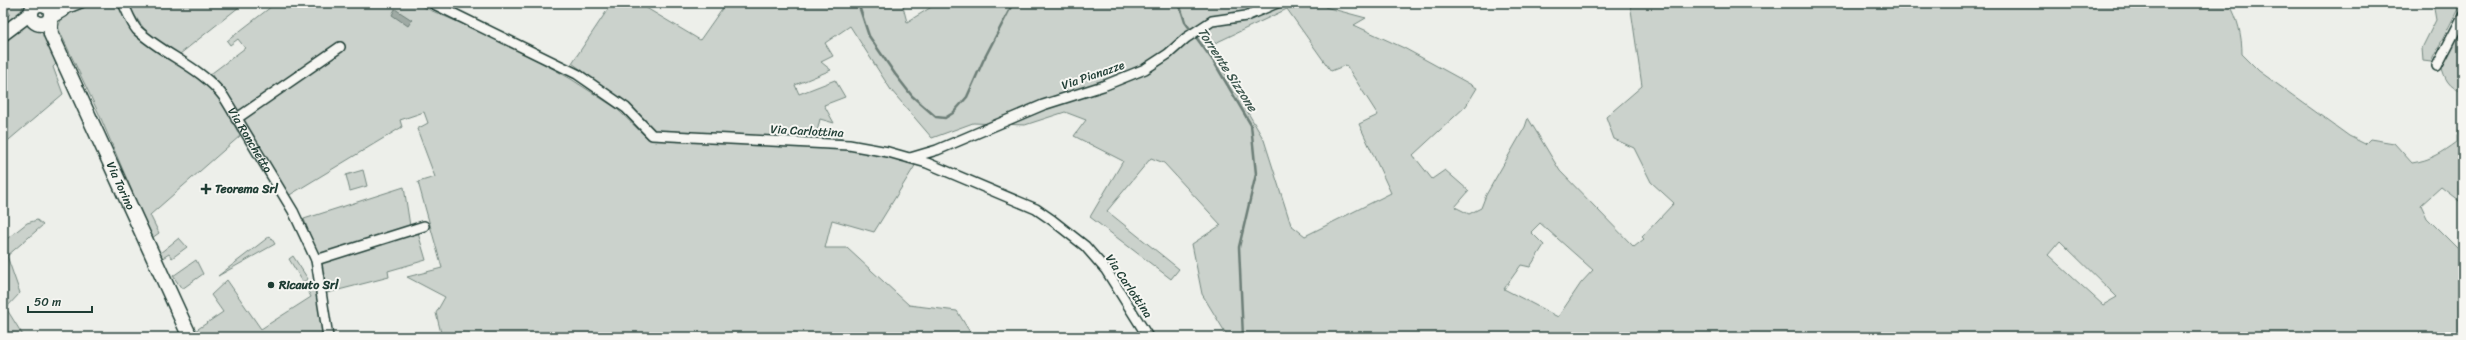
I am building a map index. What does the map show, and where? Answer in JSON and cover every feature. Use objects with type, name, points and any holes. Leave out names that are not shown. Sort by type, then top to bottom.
[{"type":"main road","name":"Via Torino","points":[[42,14],[190,337]]},
{"type":"street","points":[[3,34],[42,14],[81,3]]},
{"type":"street","name":"Via Ronchetto","points":[[123,3],[136,29],[170,55],[199,71],[212,82],[293,211],[316,260],[328,337]]},
{"type":"street","name":"Via Carlottina","points":[[432,3],[577,74],[626,108],[652,135],[849,145],[888,152],[910,158],[1036,209],[1085,246],[1106,270],[1148,337]]},
{"type":"street","name":"Via Pianazze","points":[[910,158],[937,150],[1043,104],[1103,86],[1145,69],[1168,54],[1186,38],[1212,21],[1246,16],[1277,3]]},
{"type":"street","points":[[2437,66],[2463,16]]},
{"type":"street","points":[[236,119],[340,46]]},
{"type":"street","points":[[316,260],[424,226]]},
{"type":"shaded area","points":[[10,3],[24,3],[19,14],[3,28],[3,19],[10,14],[5,7]]},
{"type":"shaded area","points":[[94,3],[119,3],[131,31],[166,58],[199,76],[220,99],[240,136],[150,215],[159,233],[152,238],[99,114],[58,28],[62,17]]},
{"type":"shaded area","points":[[127,3],[244,3],[180,54],[163,46],[155,40],[143,27]]},
{"type":"shaded area","points":[[276,3],[414,3],[513,46],[571,79],[616,108],[644,135],[649,137],[861,150],[916,164],[874,232],[832,220],[825,248],[847,248],[909,305],[957,311],[973,337],[442,337],[436,313],[445,297],[407,277],[442,268],[418,182],[435,177],[417,129],[428,123],[424,112],[400,120],[402,127],[288,196],[240,119],[332,48],[237,113],[213,77],[212,73],[245,48],[238,39],[230,45],[227,41]]},
{"type":"shaded area","points":[[612,3],[638,3],[700,40],[726,3],[902,3],[907,22],[938,3],[1327,3],[1325,7],[1366,18],[1354,25],[1404,48],[1477,88],[1466,106],[1413,155],[1432,179],[1445,170],[1469,191],[1455,207],[1469,214],[1481,208],[1486,195],[1525,127],[1528,118],[1560,171],[1634,247],[1644,239],[1642,237],[1674,203],[1651,182],[1634,148],[1614,139],[1606,117],[1642,86],[1630,3],[2229,3],[2239,28],[2242,54],[2259,71],[2349,136],[2365,144],[2370,139],[2394,143],[2412,163],[2436,156],[2457,142],[2457,135],[2463,122],[2463,204],[2441,187],[2421,205],[2427,218],[2463,254],[2463,337],[1221,337],[1225,332],[1202,294],[1192,244],[1221,225],[1164,163],[1151,158],[1107,211],[1179,269],[1171,279],[1090,217],[1123,161],[1074,136],[1086,120],[1065,112],[1025,125],[973,123],[932,138],[891,90],[850,26],[825,43],[833,56],[821,62],[831,70],[795,85],[799,94],[835,80],[845,97],[824,105],[834,123],[820,119],[817,132],[843,138],[843,143],[655,131],[632,108],[572,63]],"holes":[[[1287,9],[1331,71],[1346,65],[1378,115],[1359,124],[1391,193],[1305,236],[1291,225],[1264,140],[1209,46]],[[1540,223],[1593,270],[1581,283],[1558,317],[1504,289],[1521,265],[1530,267],[1544,245],[1531,232]],[[2060,241],[2117,297],[2103,305],[2048,255]]]},
{"type":"shaded area","points":[[2433,3],[2461,3],[2431,62],[2423,61],[2422,48],[2436,20]]},
{"type":"shaded area","points":[[395,9],[412,20],[408,26],[392,15]]},
{"type":"shaded area","points":[[2463,16],[2463,92],[2454,88],[2448,82],[2441,65]]},
{"type":"shaded area","points":[[28,24],[39,29],[49,46],[56,64],[53,67],[63,94],[3,145],[3,40]]},
{"type":"shaded area","points":[[363,170],[367,186],[350,191],[346,175]]},
{"type":"shaded area","points":[[404,187],[410,226],[317,255],[304,219]]},
{"type":"shaded area","points":[[37,220],[43,225],[7,256],[20,293],[6,308],[24,337],[3,337],[3,242],[27,223]]},
{"type":"shaded area","points":[[418,233],[426,260],[388,271],[389,277],[327,293],[321,261]]},
{"type":"shaded area","points":[[270,236],[275,244],[218,276]]},
{"type":"shaded area","points":[[179,238],[187,247],[172,258],[169,254],[161,259],[160,253]]},
{"type":"shaded area","points":[[293,256],[308,279],[303,282],[289,259]]},
{"type":"shaded area","points":[[196,260],[203,274],[182,289],[173,276]]},
{"type":"shaded area","points":[[227,280],[261,329],[311,297],[306,287],[316,283],[325,337],[197,337],[195,331],[223,312],[211,295]]},
{"type":"waterway","name":"Torrente Sizzone","points":[[858,3],[869,36],[895,74],[912,96],[936,117],[945,118],[953,113],[967,97],[983,61],[1013,3]]},
{"type":"waterway","name":"Torrente Sizzone","points":[[1179,3],[1185,22],[1214,62],[1251,125],[1256,174],[1239,247],[1243,337]]},
{"type":"place","name":"Teorema Srl","points":[[206,189]]},
{"type":"place","name":"Ricauto Srl","points":[[271,285]]}]
